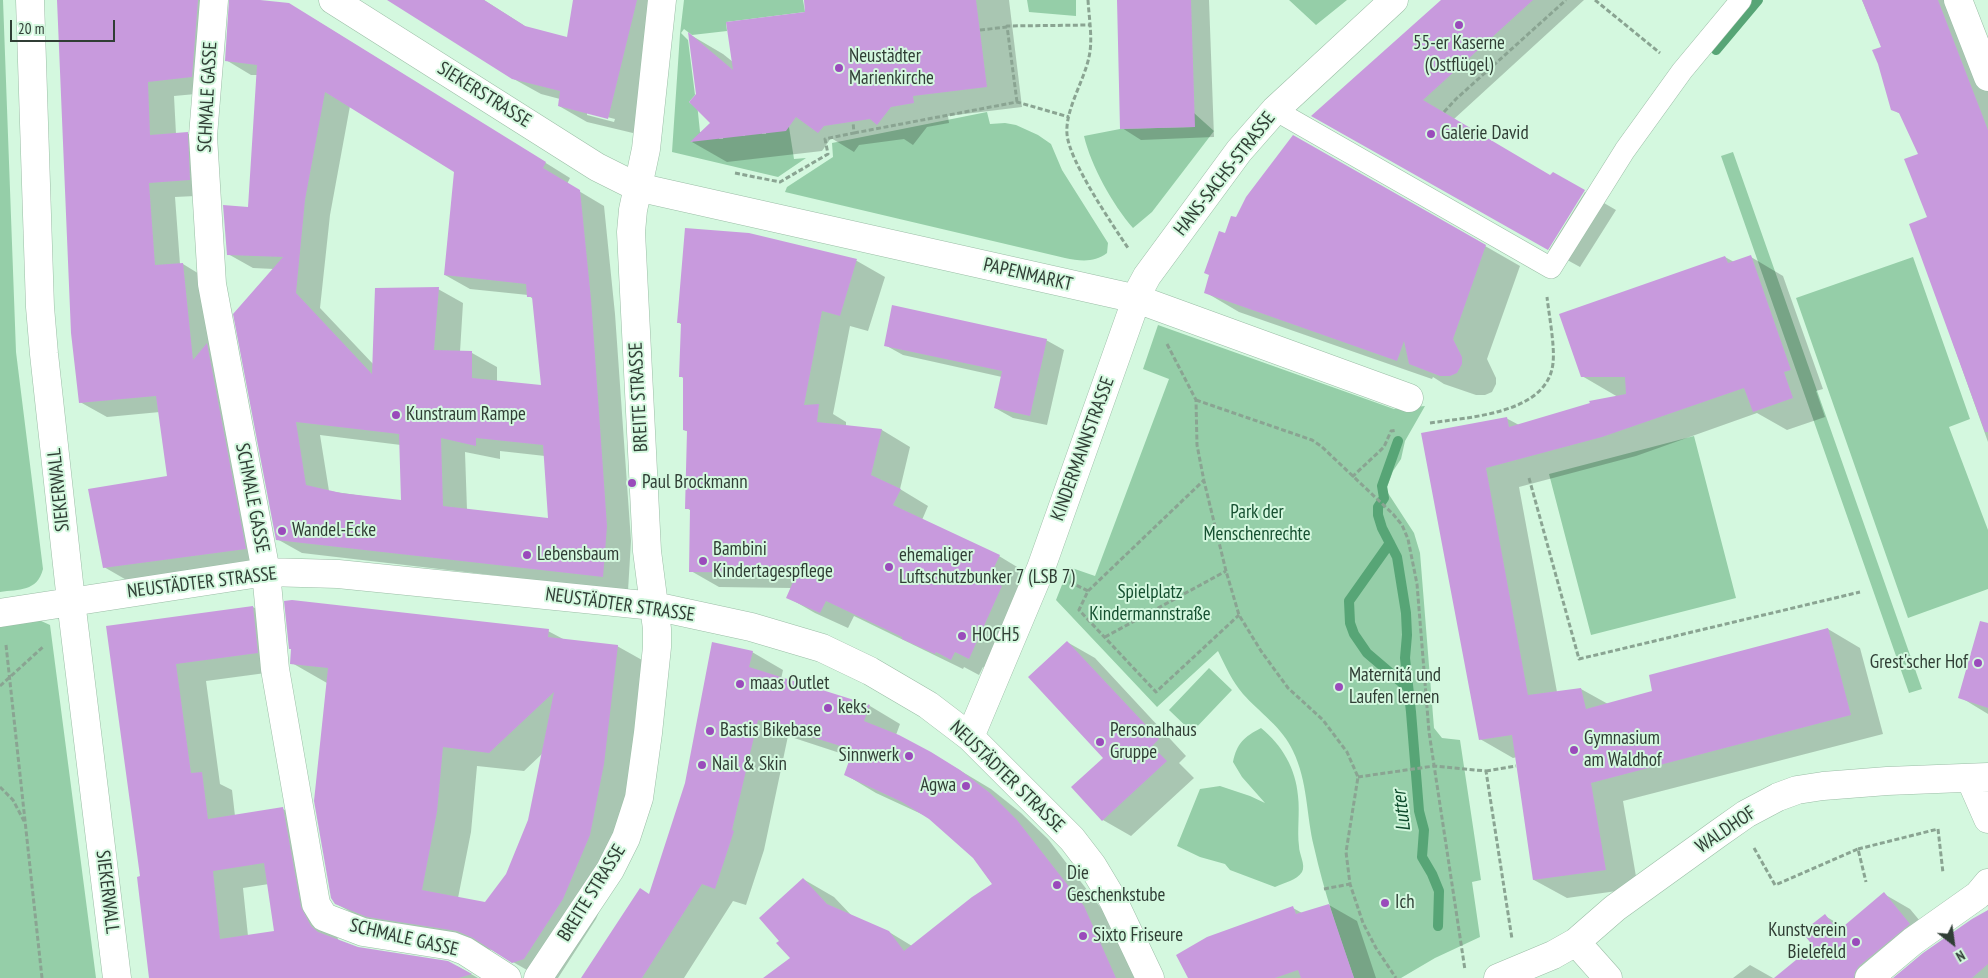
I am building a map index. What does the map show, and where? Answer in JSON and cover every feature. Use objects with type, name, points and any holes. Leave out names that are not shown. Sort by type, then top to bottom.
[{"type":"street","name":"SIEKERWALL","points":[[30,0],[40,307],[44,354],[71,601],[117,978]]},
{"type":"street","name":"SCHMALE GASSE","points":[[214,0],[203,136],[212,284],[266,572],[275,669],[316,904],[324,917],[363,932],[452,946],[465,951],[507,978]]},
{"type":"street","name":"SIEKERSTRASSE","points":[[333,0],[597,167],[637,187]]},
{"type":"street","name":"BREITE STRASSE","points":[[538,978],[610,870],[626,838],[639,798],[657,647],[647,551],[631,232],[637,187],[646,149],[662,0]]},
{"type":"street","name":"HANS-SACHS-STRASSE","points":[[1137,299],[1147,276],[1239,151],[1275,110],[1394,0]]},
{"type":"street","points":[[1958,0],[1988,76]]},
{"type":"street","name":"PAPENMARKT","points":[[637,187],[1137,299],[1409,398]]},
{"type":"street","name":"KINDERMANNSTRASSE","points":[[970,736],[1041,568],[1137,299]]},
{"type":"street","name":"NEUSTÄDTER STRASSE","points":[[1,613],[266,572],[338,574],[654,606],[751,627],[822,648],[870,671],[928,705],[970,736],[1072,839],[1092,865],[1113,900],[1150,978]]},
{"type":"street","points":[[1979,778],[1988,819]]},
{"type":"street","name":"WALDHOF","points":[[1511,975],[1576,942],[1615,908],[1738,820],[1778,797],[1797,790],[1823,786],[1887,781],[1979,778]]},
{"type":"street","points":[[1869,978],[1913,941],[1978,895],[1988,883]]},
{"type":"street","points":[[1576,942],[1608,978]]},
{"type":"lane","points":[[1275,110],[1551,268],[1611,170],[1682,71],[1741,0]]},
{"type":"path","points":[[1088,0],[1090,55],[1069,117],[1067,135],[1078,166],[1125,243]]},
{"type":"path","points":[[1444,112],[1566,0]]},
{"type":"path","points":[[1595,0],[1682,71]]},
{"type":"path","points":[[980,30],[1007,26],[1089,24]]},
{"type":"path","points":[[1007,26],[1016,102]]},
{"type":"path","points":[[734,173],[780,182],[828,154],[826,139],[1016,102],[1069,117]]},
{"type":"path","points":[[853,122],[854,133]]},
{"type":"path","points":[[1423,424],[1493,412],[1523,404],[1545,386],[1553,364],[1546,288]]},
{"type":"path","points":[[1166,342],[1196,400],[1197,445],[1204,481],[1239,615],[1261,651],[1288,688],[1323,720],[1347,752],[1358,777],[1346,852],[1350,884],[1363,923],[1376,948],[1396,978]]},
{"type":"path","points":[[1196,400],[1312,440],[1321,446],[1402,525],[1408,539],[1417,584],[1426,707],[1467,978]]},
{"type":"path","points":[[1352,477],[1384,447],[1391,431],[1399,429]]},
{"type":"path","points":[[1529,478],[1579,659],[1860,592]]},
{"type":"path","points":[[1204,481],[1088,591],[1079,610],[1156,692],[1239,615]]},
{"type":"path","points":[[1041,568],[1088,591]]},
{"type":"path","points":[[1104,637],[1226,571]]},
{"type":"path","points":[[1,613],[10,676],[42,978]]},
{"type":"path","points":[[0,686],[45,645]]},
{"type":"path","points":[[1358,777],[1434,766],[1486,771],[1516,766]]},
{"type":"path","points":[[1486,771],[1511,975]]},
{"type":"path","points":[[0,787],[13,800],[26,824]]},
{"type":"path","points":[[1738,820],[1775,885],[1858,849],[1938,829],[1943,873]]},
{"type":"path","points":[[1858,849],[1866,882]]},
{"type":"path","points":[[1324,889],[1350,884]]},
{"type":"green space","points":[[0,0],[3,0],[16,352],[43,569],[32,586],[0,592]]},
{"type":"green space","points":[[684,0],[803,0],[805,12],[726,22],[727,31],[692,35],[684,29],[681,33],[688,40],[695,95],[689,102],[694,106],[697,103],[700,132],[718,134],[719,139],[723,139],[723,134],[741,132],[741,136],[745,136],[745,131],[761,129],[762,134],[766,134],[766,129],[789,127],[794,159],[806,158],[778,177],[672,152],[680,34]]},
{"type":"green space","points":[[1027,0],[1076,0],[1076,16],[1029,12]]},
{"type":"green space","points":[[1289,0],[1347,0],[1316,25]]},
{"type":"green space","points":[[987,112],[990,124],[1005,123],[1016,125],[1038,135],[1051,144],[1062,170],[1108,243],[1107,253],[1092,260],[1065,258],[785,192],[787,187],[833,157],[832,143]]},
{"type":"green space","points":[[1194,113],[1214,131],[1152,212],[1133,228],[1104,185],[1087,148],[1084,136],[1120,129],[1194,127]]},
{"type":"green space","points":[[1733,152],[1922,689],[1909,693],[1721,156]]},
{"type":"green space","points":[[1913,257],[1970,419],[1949,427],[1988,530],[1988,589],[1908,618],[1796,298]]},
{"type":"green space","name":"Park der Menschenrechte","points":[[1158,325],[1394,409],[1425,406],[1405,441],[1401,459],[1393,471],[1386,490],[1414,533],[1420,553],[1434,728],[1442,738],[1460,740],[1481,880],[1472,882],[1480,937],[1435,958],[1401,978],[1354,978],[1318,864],[1298,763],[1289,743],[1283,735],[1239,689],[1218,651],[1157,707],[1056,600],[1069,567],[1095,576],[1169,379],[1143,369]]},
{"type":"green space","points":[[1694,436],[1736,598],[1591,635],[1549,474]]},
{"type":"green space","points":[[39,620],[50,625],[96,978],[0,978],[0,626]]},
{"type":"green space","points":[[1209,668],[1232,690],[1192,732],[1169,710]]},
{"type":"green space","points":[[1261,728],[1287,758],[1297,786],[1298,796],[1298,840],[1303,869],[1297,877],[1275,887],[1230,870],[1225,864],[1200,857],[1177,846],[1200,789],[1220,786],[1265,803],[1242,777],[1233,762],[1242,741]]},
{"type":"building","points":[[57,0],[198,0],[192,77],[148,82],[150,135],[188,132],[190,180],[149,183],[155,265],[183,263],[193,360],[207,343],[246,549],[103,568],[88,489],[167,476],[156,396],[79,403],[71,333]]},
{"type":"building","points":[[229,0],[260,0],[289,3],[546,162],[543,168],[580,190],[591,299],[607,526],[603,577],[276,540],[233,314],[283,257],[227,255],[223,205],[248,207],[257,65],[225,61]],"holes":[[[325,92],[454,172],[444,275],[526,284],[527,297],[532,297],[541,385],[472,378],[472,351],[434,350],[439,287],[375,288],[372,374],[296,293],[305,200]],[[296,422],[399,434],[401,500],[341,493],[306,485]],[[441,438],[476,446],[476,438],[543,445],[548,518],[443,506]]]},
{"type":"building","points":[[387,0],[484,0],[525,26],[567,37],[573,0],[637,0],[608,119],[558,106],[560,91],[512,79]]},
{"type":"building","name":"Neustädter Marienkirche","points":[[804,0],[976,0],[987,87],[913,96],[914,103],[891,107],[877,125],[870,119],[824,126],[818,133],[796,117],[786,131],[690,142],[710,123],[689,102],[696,94],[688,32],[733,70],[726,22],[805,12]]},
{"type":"building","points":[[1117,0],[1191,0],[1195,127],[1120,129]]},
{"type":"building","points":[[1441,0],[1533,0],[1423,100],[1550,175],[1553,172],[1585,190],[1548,250],[1311,116]]},
{"type":"building","points":[[1862,0],[1938,0],[1988,130],[1988,432],[1985,432],[1909,224],[1927,217],[1904,159],[1918,154],[1899,113],[1891,110],[1872,50],[1881,47]]},
{"type":"building","points":[[1293,135],[1486,245],[1453,339],[1462,357],[1462,364],[1457,373],[1450,376],[1440,376],[1409,364],[1404,341],[1397,361],[1204,293],[1209,275],[1204,273],[1219,231],[1225,233],[1231,216],[1236,217],[1246,197]]},
{"type":"building","points":[[685,228],[749,233],[857,259],[840,316],[822,311],[804,405],[819,404],[817,422],[882,429],[871,475],[901,489],[893,505],[1000,555],[988,580],[1002,586],[969,659],[955,652],[951,660],[936,652],[935,654],[826,601],[820,613],[786,598],[797,573],[689,572],[690,509],[685,509],[687,431],[683,430],[683,377],[679,377],[681,323],[677,323]]},
{"type":"building","name":"Gymnasium am Waldhof","points":[[1751,255],[1791,370],[1784,372],[1793,398],[1753,412],[1744,388],[1602,437],[1486,468],[1528,695],[1581,688],[1586,709],[1652,691],[1649,675],[1828,628],[1851,715],[1591,783],[1606,870],[1533,880],[1512,735],[1479,740],[1421,433],[1507,417],[1509,427],[1590,403],[1589,401],[1626,394],[1625,377],[1581,377],[1559,314],[1725,256],[1728,263]]},
{"type":"building","points":[[892,305],[1047,339],[1030,416],[994,408],[1002,371],[884,346]]},
{"type":"building","points":[[292,600],[549,629],[548,637],[618,645],[604,764],[590,835],[563,899],[524,959],[512,963],[473,938],[457,931],[367,917],[335,904],[331,898],[314,801],[328,668],[290,664],[291,649],[289,649],[284,601]],"holes":[[[554,692],[528,820],[506,874],[485,902],[422,890],[437,812],[443,747],[489,753]]]},
{"type":"building","points":[[253,606],[258,653],[176,664],[191,773],[202,772],[208,819],[283,807],[301,907],[311,926],[318,932],[358,947],[448,961],[472,974],[459,978],[149,978],[137,877],[140,876],[106,626]],"holes":[[[264,863],[274,931],[220,939],[213,871]]]},
{"type":"building","name":"Grest'scher Hof","points":[[1980,621],[1988,623],[1988,708],[1958,698]]},
{"type":"building","points":[[1067,641],[1159,739],[1152,746],[1167,761],[1102,821],[1071,787],[1103,758],[1028,677]]},
{"type":"building","points":[[712,642],[753,651],[749,667],[870,705],[864,721],[899,735],[931,752],[960,770],[990,793],[1017,820],[1084,906],[1116,978],[763,978],[790,958],[776,943],[779,941],[759,918],[803,878],[827,904],[889,931],[904,951],[972,897],[992,884],[973,858],[929,819],[902,802],[844,775],[853,750],[758,720],[732,830],[734,831],[715,889],[702,884],[642,978],[581,978],[640,888],[649,894],[685,783]]},
{"type":"building","points":[[1884,892],[1910,924],[1859,966],[1854,978],[1774,978],[1813,946],[1802,932],[1825,914],[1838,931]]},
{"type":"building","points":[[1329,904],[1354,978],[1301,978],[1298,970],[1275,978],[1188,978],[1176,955],[1207,937],[1293,906],[1296,914]]},
{"type":"building","points":[[1988,910],[1988,964],[1972,978],[1893,978],[1923,953]]},
{"type":"waterway","name":"Lutter","points":[[1716,50],[1758,0]]},
{"type":"waterway","name":"Lutter","points":[[1398,441],[1382,486],[1384,498],[1378,507],[1378,515],[1382,528],[1397,557],[1406,613],[1405,658],[1419,811],[1424,830],[1422,857],[1439,891],[1438,926]]},
{"type":"waterway","name":"Lutter","points":[[1390,543],[1349,601],[1350,623],[1354,634],[1367,653],[1408,688]]},
{"type":"place","name":"55-er Kaserne (Ostflügel)","points":[[1459,25]]},
{"type":"place","name":"Neustädter Marienkirche","points":[[839,68]]},
{"type":"place","name":"Galerie David","points":[[1431,134]]},
{"type":"place","name":"Kunstraum Rampe","points":[[396,415]]},
{"type":"place","name":"Paul Brockmann","points":[[632,483]]},
{"type":"place","name":"Wandel-Ecke","points":[[282,531]]},
{"type":"place","name":"Lebensbaum","points":[[527,555]]},
{"type":"place","name":"Bambini Kindertagespflege","points":[[703,561]]},
{"type":"place","name":"ehemaliger Luftschutzbunker 7 (LSB 7)","points":[[889,567]]},
{"type":"place","name":"HOCH5","points":[[962,636]]},
{"type":"place","name":"Grest'scher Hof","points":[[1978,663]]},
{"type":"place","name":"maas Outlet","points":[[740,684]]},
{"type":"place","name":"Maternitá und Laufen lernen","points":[[1339,687]]},
{"type":"place","name":"keks.","points":[[828,708]]},
{"type":"place","name":"Bastis Bikebase","points":[[710,731]]},
{"type":"place","name":"Personalhaus Gruppe","points":[[1100,742]]},
{"type":"place","name":"Gymnasium am Waldhof","points":[[1574,750]]},
{"type":"place","name":"Sinnwerk","points":[[909,756]]},
{"type":"place","name":"Nail & Skin","points":[[702,765]]},
{"type":"place","name":"Agwa","points":[[966,786]]},
{"type":"place","name":"Die Geschenkstube","points":[[1057,885]]},
{"type":"place","name":"Ich","points":[[1385,903]]},
{"type":"place","name":"Sixto Friseure","points":[[1083,936]]},
{"type":"place","name":"Kunstverein Bielefeld","points":[[1856,942]]},
{"type":"park label","name":"Spielplatz Kindermannstraße","points":[[1150,604]]}]
